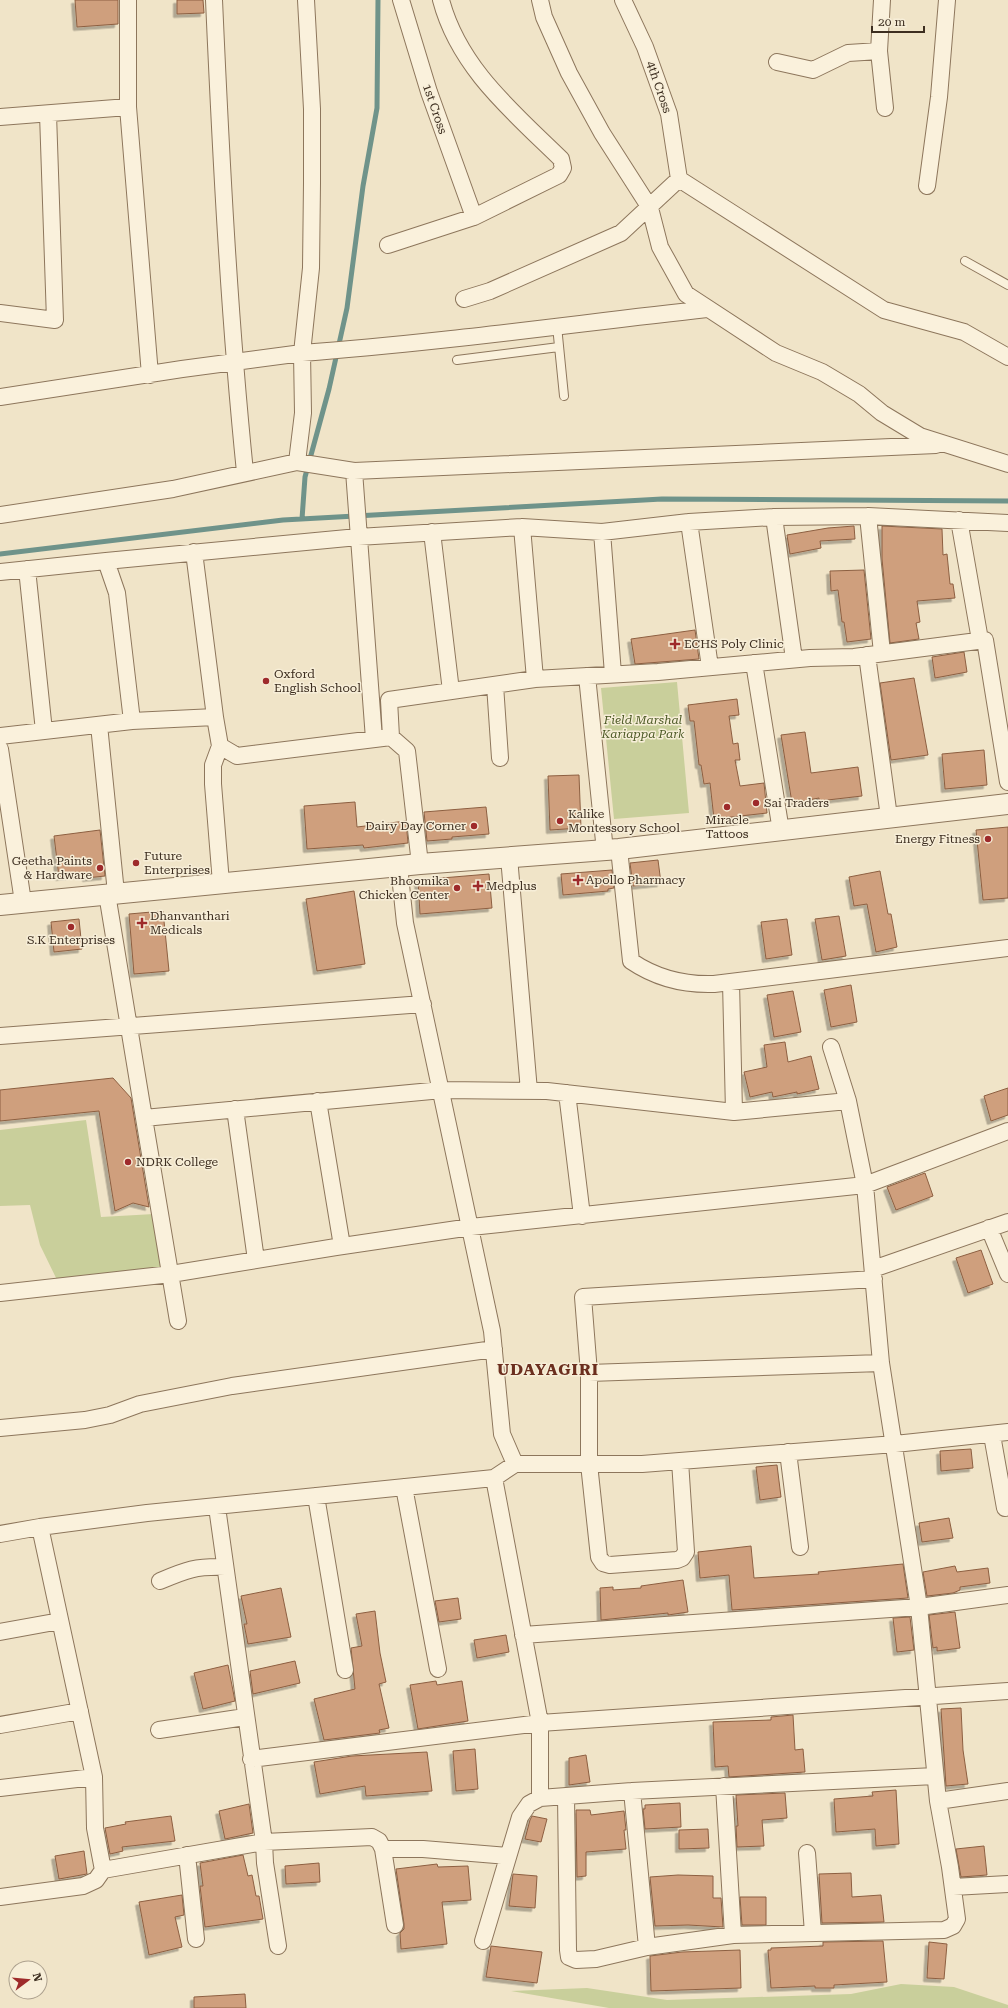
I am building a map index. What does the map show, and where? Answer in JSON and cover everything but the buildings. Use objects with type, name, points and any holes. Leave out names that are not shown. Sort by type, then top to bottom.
[{"type":"street","points":[[128,0],[128,107],[150,375]]},
{"type":"street","points":[[214,0],[223,195],[234,362],[245,472]]},
{"type":"street","points":[[299,462],[303,413],[302,354],[310,268],[312,183],[312,109],[306,0]]},
{"type":"street","name":"1st Cross","points":[[401,0],[429,92],[474,216]]},
{"type":"street","points":[[388,245],[474,216],[559,175],[563,168],[561,159],[490,90],[464,54],[441,0]]},
{"type":"street","points":[[540,0],[544,17],[569,73],[602,133],[650,208],[660,247],[686,294],[707,309],[776,352],[822,372],[853,390],[882,412],[920,436],[1008,464]]},
{"type":"street","name":"4th Cross","points":[[623,0],[645,47],[669,114],[679,179]]},
{"type":"street","points":[[882,0],[879,50],[885,108]]},
{"type":"street","points":[[927,186],[939,97],[946,0]]},
{"type":"street","points":[[777,62],[813,70],[848,53],[879,50]]},
{"type":"street","points":[[0,117],[128,107]]},
{"type":"street","points":[[0,313],[55,320],[48,114]]},
{"type":"street","points":[[464,299],[490,291],[621,233],[650,208],[679,179],[884,310],[964,332],[1008,357]]},
{"type":"street","points":[[0,398],[234,362],[394,346],[707,309]]},
{"type":"street","points":[[0,515],[173,489],[245,472],[299,462],[354,471],[946,444]]},
{"type":"street","points":[[354,471],[374,739]]},
{"type":"street","points":[[868,516],[874,654],[889,817]]},
{"type":"street","points":[[0,572],[194,552],[358,531],[432,532],[522,527],[602,532],[689,522],[774,517],[868,516],[1008,523]]},
{"type":"street","points":[[774,517],[794,659]]},
{"type":"street","points":[[959,520],[980,640]]},
{"type":"street","points":[[689,522],[710,667]]},
{"type":"street","points":[[522,527],[535,679]]},
{"type":"street","points":[[432,532],[451,692]]},
{"type":"street","points":[[602,532],[614,674]]},
{"type":"street","points":[[194,552],[220,746],[213,765],[213,784],[221,883]]},
{"type":"street","points":[[106,561],[117,593],[132,721]]},
{"type":"street","points":[[27,569],[44,731]]},
{"type":"street","points":[[391,737],[388,700],[535,679],[874,654],[985,640],[1008,782]]},
{"type":"street","points":[[754,663],[781,831]]},
{"type":"street","points":[[587,676],[612,850],[631,961],[645,970],[694,984],[731,982],[1008,948]]},
{"type":"street","points":[[495,685],[500,758]]},
{"type":"street","points":[[0,736],[132,721],[215,716]]},
{"type":"street","points":[[99,725],[112,894],[129,1027],[178,1321]]},
{"type":"street","points":[[220,746],[236,756],[391,737],[407,750],[420,864]]},
{"type":"street","points":[[0,749],[23,902]]},
{"type":"street","points":[[0,905],[420,864],[612,850],[1008,804]]},
{"type":"street","points":[[509,858],[529,1091]]},
{"type":"street","points":[[399,866],[405,923],[442,1090],[492,1331],[502,1434],[514,1464]]},
{"type":"street","points":[[731,982],[734,1112]]},
{"type":"street","points":[[0,1036],[423,1004]]},
{"type":"street","points":[[566,1796],[569,1958],[576,1960],[596,1959],[647,1947],[734,1935],[944,1930],[952,1926],[957,1919],[938,1801],[919,1607],[882,1363],[866,1185],[848,1101],[832,1046]]},
{"type":"street","points":[[144,1118],[442,1090],[567,1093],[734,1112],[848,1101]]},
{"type":"street","points":[[567,1093],[582,1216]]},
{"type":"street","points":[[318,1101],[342,1246]]},
{"type":"street","points":[[235,1109],[256,1260]]},
{"type":"street","points":[[0,1293],[171,1274],[471,1227],[866,1185],[1008,1131]]},
{"type":"street","points":[[680,1461],[686,1552],[682,1558],[676,1560],[610,1566],[603,1563],[599,1557],[589,1464],[589,1373],[583,1297],[873,1274],[989,1228],[1008,1222]]},
{"type":"street","points":[[989,1228],[1008,1274]]},
{"type":"street","points":[[0,1428],[85,1420],[110,1415],[140,1404],[232,1386],[494,1349]]},
{"type":"street","points":[[589,1373],[882,1363]]},
{"type":"street","points":[[0,1534],[146,1512],[217,1507],[494,1478],[514,1464],[642,1464],[895,1444],[992,1435],[1008,1432]]},
{"type":"street","points":[[992,1435],[1005,1508]]},
{"type":"street","points":[[788,1452],[800,1547]]},
{"type":"street","points":[[494,1478],[540,1723],[540,1798]]},
{"type":"street","points":[[404,1487],[438,1669]]},
{"type":"street","points":[[316,1496],[345,1670]]},
{"type":"street","points":[[217,1507],[245,1717],[264,1842],[265,1863],[278,1946]]},
{"type":"street","points":[[40,1527],[94,1777],[95,1828],[103,1870]]},
{"type":"street","points":[[160,1580],[185,1570],[202,1566],[225,1567]]},
{"type":"street","points":[[523,1635],[919,1607],[1008,1595]]},
{"type":"street","points":[[0,1632],[60,1621]]},
{"type":"street","points":[[251,1759],[540,1723],[1008,1691]]},
{"type":"street","points":[[0,1725],[80,1711]]},
{"type":"street","points":[[158,1730],[245,1717]]},
{"type":"street","points":[[483,1941],[520,1817],[529,1804],[540,1798],[632,1791],[935,1776]]},
{"type":"street","points":[[0,1788],[94,1777]]},
{"type":"street","points":[[724,1786],[734,1935]]},
{"type":"street","points":[[632,1791],[647,1947]]},
{"type":"street","points":[[938,1801],[1008,1791]]},
{"type":"street","points":[[0,1896],[83,1886],[96,1880],[103,1870],[264,1842],[372,1837],[379,1841],[384,1849],[395,1925]]},
{"type":"street","points":[[384,1849],[423,1849],[508,1856]]},
{"type":"street","points":[[807,1854],[813,1933]]},
{"type":"street","points":[[187,1855],[196,1939]]},
{"type":"street","points":[[953,1887],[1008,1884]]},
{"type":"lane","points":[[964,261],[1008,285]]},
{"type":"lane","points":[[557,326],[564,396]]},
{"type":"lane","points":[[457,360],[559,347]]},
{"type":"green space","name":"Field Marshal Kariappa Park","points":[[677,682],[689,813],[614,819],[601,688]]},
{"type":"green space","points":[[86,1120],[101,1217],[154,1214],[163,1269],[59,1284],[40,1245],[30,1205],[0,1206],[0,1130]]},
{"type":"green space","points":[[901,1984],[954,1987],[1008,2005],[1008,2008],[609,2008],[511,1991],[587,1988],[667,2000],[851,1994]]},
{"type":"waterway","points":[[302,519],[305,477],[329,389],[347,308],[363,186],[377,108],[378,0]]},
{"type":"waterway","points":[[0,554],[283,520],[662,499],[1008,501]]},
{"type":"place","name":"ECHS Poly Clinic","points":[[675,644]]},
{"type":"place","name":"Oxford English School","points":[[266,681]]},
{"type":"place","name":"Sai Traders","points":[[756,803]]},
{"type":"place","name":"Miracle Tattoos","points":[[727,807]]},
{"type":"place","name":"Kalike Montessory School","points":[[560,821]]},
{"type":"place","name":"Dairy Day Corner","points":[[474,826]]},
{"type":"place","name":"Energy Fitness","points":[[988,839]]},
{"type":"place","name":"Future Enterprises","points":[[136,863]]},
{"type":"place","name":"Geetha Paints & Hardware","points":[[100,868]]},
{"type":"place","name":"Apollo Pharmacy","points":[[578,880]]},
{"type":"place","name":"Medplus","points":[[478,886]]},
{"type":"place","name":"Bhoomika Chicken Center","points":[[457,888]]},
{"type":"place","name":"Dhanvanthari Medicals","points":[[142,923]]},
{"type":"place","name":"S.K Enterprises","points":[[71,927]]},
{"type":"place","name":"NDRK College","points":[[128,1162]]},
{"type":"district","name":"UDAYAGIRI","points":[[548,1369]]}]
